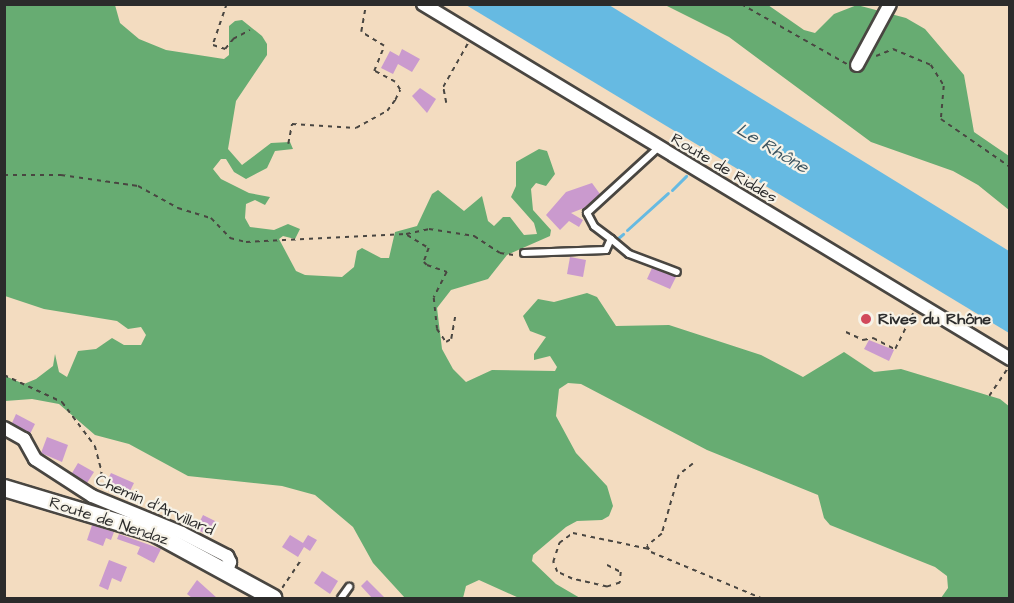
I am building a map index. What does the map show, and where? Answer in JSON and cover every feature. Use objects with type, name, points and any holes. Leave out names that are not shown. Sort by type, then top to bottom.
[{"type":"main road","name":"Route de Nendaz","points":[[4,488],[145,530],[227,571],[254,593],[276,595]]},
{"type":"street","name":"Route de Riddes","points":[[423,4],[1010,359]]},
{"type":"street","points":[[857,65],[890,4]]},
{"type":"street","name":"Chemin d'Arvillard","points":[[4,428],[24,439],[35,459],[92,496],[207,546],[229,559],[227,571]]},
{"type":"lane","points":[[658,148],[587,213],[594,226],[629,254],[677,272]]},
{"type":"lane","points":[[524,253],[606,250],[611,239]]},
{"type":"lane","points":[[341,598],[349,587]]},
{"type":"path","points":[[226,4],[213,45],[225,50],[249,30]]},
{"type":"path","points":[[288,144],[292,124],[356,129],[387,111],[395,100],[400,90],[395,82],[374,71],[384,46],[361,32],[366,4]]},
{"type":"path","points":[[741,4],[836,62],[857,65],[893,49],[931,65],[944,86],[941,120],[1010,167]]},
{"type":"path","points":[[446,103],[443,87],[473,35]]},
{"type":"path","points":[[4,175],[61,175],[138,186],[178,208],[204,214],[230,238],[246,242],[406,234],[429,229],[459,231],[500,253],[524,253]]},
{"type":"path","points":[[406,234],[429,248],[424,262],[427,265],[447,272],[434,298],[437,329],[446,342],[451,339],[455,316]]},
{"type":"path","points":[[846,332],[863,340],[873,338],[895,349],[918,304]]},
{"type":"path","points":[[989,396],[1010,366]]},
{"type":"path","points":[[4,375],[62,402],[89,436],[102,472],[92,496]]},
{"type":"path","points":[[649,549],[650,542],[662,534],[679,475],[693,464]]},
{"type":"path","points":[[607,565],[623,576],[620,583],[607,587],[561,575],[553,562],[559,543],[573,533],[649,549],[761,598]]},
{"type":"path","points":[[276,595],[300,561]]},
{"type":"green space","points":[[5,4],[115,5],[120,23],[139,39],[166,50],[224,59],[229,55],[229,26],[235,21],[242,20],[262,36],[267,44],[267,55],[236,101],[228,149],[242,165],[271,143],[290,142],[293,149],[275,151],[267,168],[246,179],[234,172],[226,159],[221,159],[213,169],[221,179],[249,193],[270,197],[265,205],[255,200],[246,204],[245,218],[250,227],[274,230],[288,224],[300,229],[295,239],[283,236],[279,239],[296,271],[305,275],[342,277],[354,267],[357,251],[362,248],[381,258],[389,258],[395,232],[417,226],[432,194],[438,190],[464,211],[482,196],[488,221],[494,226],[503,217],[510,217],[524,235],[537,234],[534,223],[511,197],[516,186],[516,162],[539,149],[547,151],[555,174],[546,186],[536,183],[531,189],[533,210],[551,230],[550,236],[507,255],[488,279],[451,290],[437,308],[442,349],[453,369],[466,382],[492,370],[555,371],[557,367],[550,356],[534,360],[534,354],[546,337],[530,331],[523,316],[538,299],[554,302],[587,293],[597,297],[616,326],[669,325],[761,355],[803,377],[844,352],[874,372],[901,369],[1000,399],[1010,407],[1009,598],[941,598],[948,588],[947,576],[935,567],[830,525],[824,518],[818,495],[707,450],[581,384],[568,383],[559,389],[556,416],[576,453],[607,486],[613,506],[609,516],[602,520],[577,521],[566,527],[533,555],[532,561],[556,584],[580,598],[519,598],[479,580],[466,586],[463,598],[405,598],[373,563],[353,527],[315,495],[282,486],[188,476],[129,444],[95,435],[59,404],[32,399],[5,401],[5,376],[24,384],[36,379],[53,366],[55,354],[59,372],[67,377],[78,351],[96,349],[112,338],[124,345],[141,345],[146,335],[141,327],[128,329],[117,321],[44,309],[5,296]]},
{"type":"green space","points":[[665,5],[768,5],[804,30],[815,33],[834,14],[857,5],[906,18],[925,29],[964,75],[974,132],[1009,156],[1009,210],[978,185],[953,171],[871,142],[729,37]]},
{"type":"water","name":"Le Rhône","points":[[466,5],[609,5],[1009,251],[1009,333]]},
{"type":"building","points":[[402,49],[420,59],[412,72],[398,64],[393,74],[381,68],[390,51],[399,56]]},
{"type":"building","points":[[420,88],[436,99],[427,113],[412,96]]},
{"type":"building","points":[[592,183],[600,194],[584,208],[571,213],[583,220],[579,227],[569,221],[560,230],[546,215],[566,192]]},
{"type":"building","points":[[570,257],[586,260],[583,277],[567,274]]},
{"type":"building","points":[[652,268],[676,277],[670,289],[647,279]]},
{"type":"building","points":[[869,340],[894,350],[889,361],[864,349]]},
{"type":"building","points":[[16,414],[35,424],[30,434],[12,423]]},
{"type":"building","points":[[47,437],[68,445],[62,462],[41,453]]},
{"type":"building","points":[[78,463],[94,472],[87,483],[72,473]]},
{"type":"building","points":[[111,473],[134,483],[129,493],[106,483]]},
{"type":"building","points":[[203,515],[217,522],[210,536],[196,529]]},
{"type":"building","points":[[92,525],[114,532],[111,540],[106,538],[103,546],[87,540]]},
{"type":"building","points":[[119,534],[161,549],[154,563],[137,554],[140,547],[117,539]]},
{"type":"building","points":[[290,535],[303,543],[308,535],[317,540],[310,551],[304,547],[298,557],[282,547]]},
{"type":"building","points":[[109,560],[127,567],[121,582],[112,578],[108,590],[99,586]]},
{"type":"building","points":[[322,571],[338,581],[330,594],[314,583]]},
{"type":"building","points":[[197,580],[217,598],[192,598],[187,594]]},
{"type":"building","points":[[367,580],[385,598],[372,598],[361,586]]},
{"type":"waterway","points":[[672,190],[686,176]]},
{"type":"waterway","points":[[627,230],[668,193]]},
{"type":"waterway","points":[[617,239],[623,234]]},
{"type":"place","name":"Rives du Rhône","points":[[866,319]]}]
